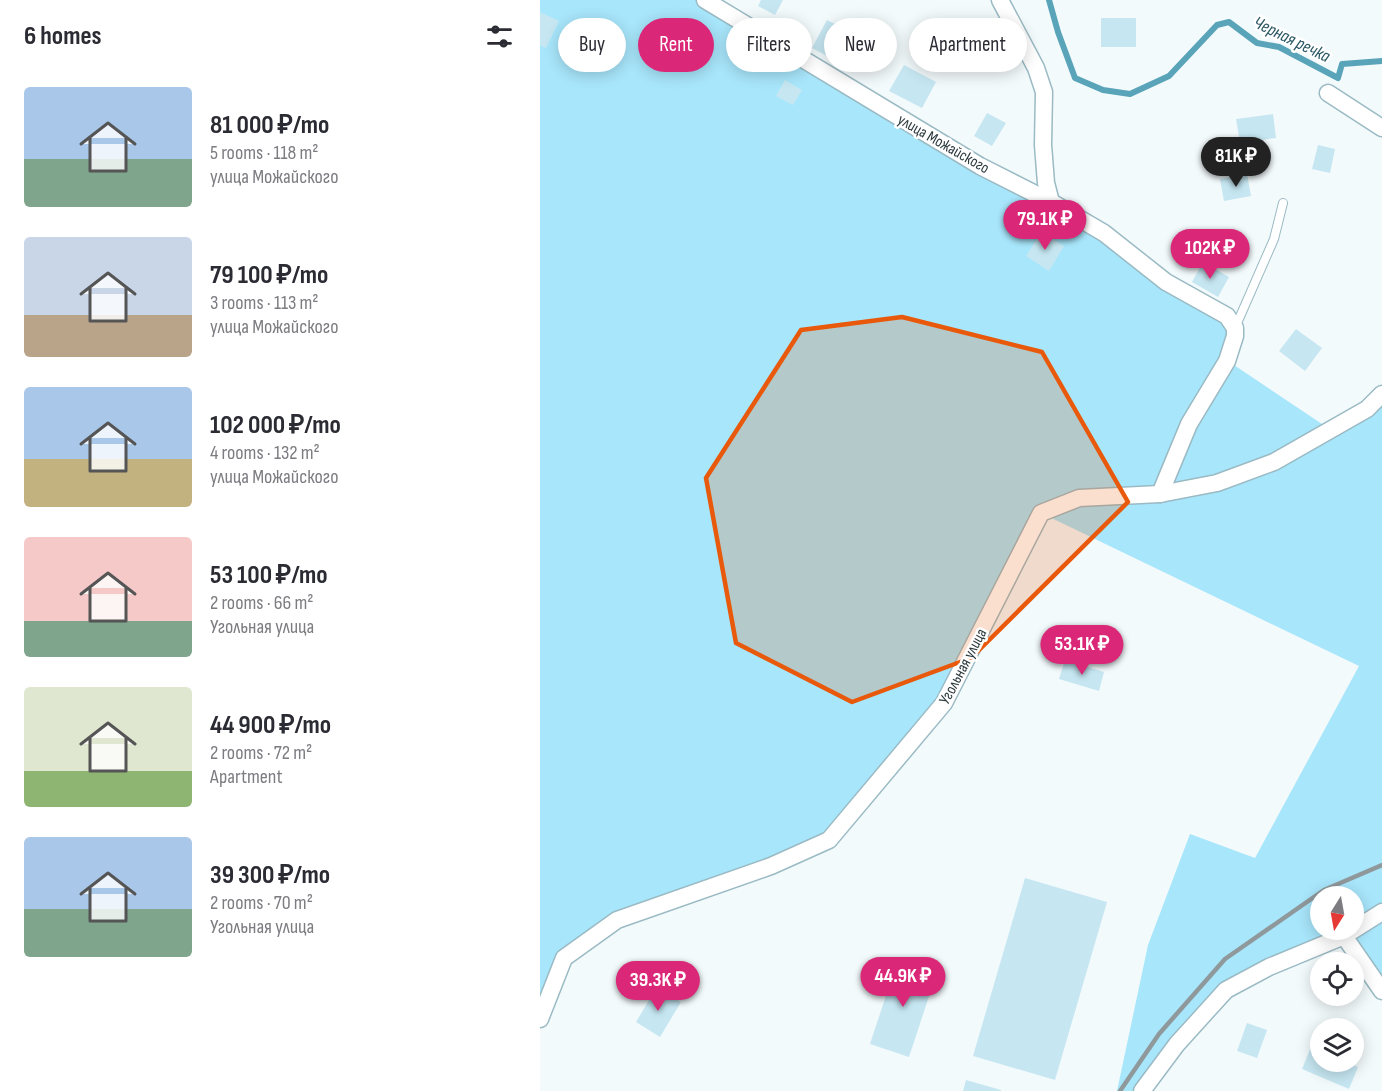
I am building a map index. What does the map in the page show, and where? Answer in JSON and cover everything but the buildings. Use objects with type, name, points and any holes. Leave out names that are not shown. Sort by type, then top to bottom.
[{"type":"street","name":"улица Можайского","points":[[705,0],[980,166],[1052,202],[1104,233],[1166,282],[1227,316],[1234,328]]},
{"type":"street","points":[[1000,0],[1036,68],[1044,92],[1043,145],[1046,183],[1052,202]]},
{"type":"street","points":[[1328,93],[1382,128]]},
{"type":"street","points":[[1160,494],[1189,424],[1227,361],[1235,336],[1234,328]]},
{"type":"street","name":"Угольная улица","points":[[540,1019],[564,958],[617,920],[771,866],[829,840],[944,703],[1041,513],[1079,498],[1160,494],[1217,483],[1274,462],[1367,409],[1382,394]]},
{"type":"street","points":[[1364,923],[1382,912]]},
{"type":"street","points":[[1142,1091],[1177,1044],[1226,990],[1269,967],[1334,940]]},
{"type":"street","points":[[1347,940],[1382,991]]},
{"type":"lane","points":[[1234,328],[1274,239],[1283,203]]},
{"type":"highlighted area","points":[[902,317],[1042,352],[1128,502],[971,658],[852,702],[736,643],[706,478],[801,330]]},
{"type":"shaded area","points":[[540,0],[718,0],[747,18],[726,18],[726,72],[812,72],[812,58],[824,66],[824,72],[834,72],[1227,316],[1228,361],[1331,430],[1382,394],[1382,991],[1364,965],[1364,952],[1355,952],[1347,940],[1364,940],[1364,886],[1310,886],[1310,940],[1335,940],[1226,990],[1142,1091],[1117,1091],[1148,945],[1190,834],[1255,858],[1359,666],[1041,513],[944,703],[829,840],[617,920],[564,958],[540,1019]]},
{"type":"waterway","name":"Черная речка","points":[[1049,0],[1075,78],[1103,90],[1130,94],[1169,76],[1217,25],[1229,22],[1257,43],[1279,47],[1338,78],[1342,64],[1382,61]]},
{"type":"railway","points":[[1120,1091],[1159,1034],[1225,959],[1324,890],[1382,865]]}]
